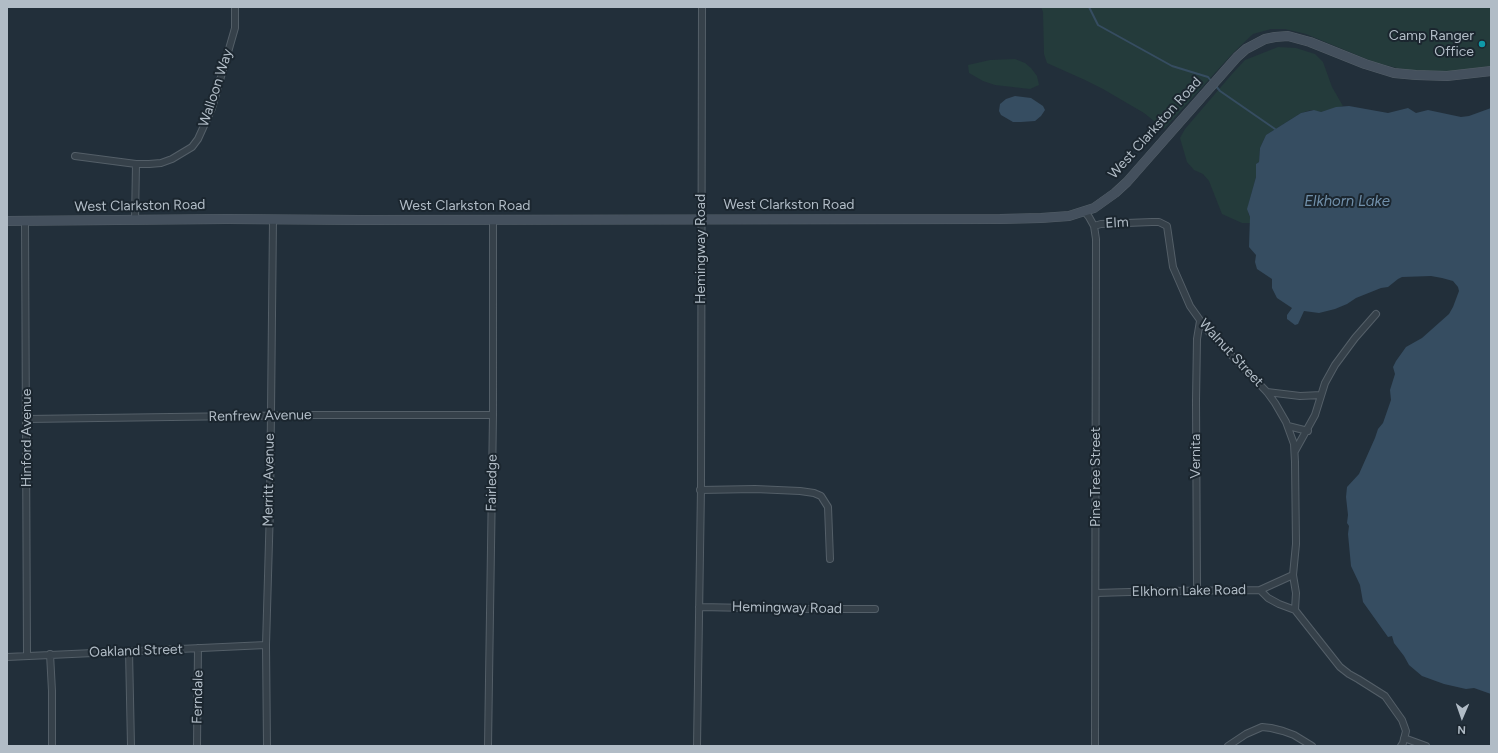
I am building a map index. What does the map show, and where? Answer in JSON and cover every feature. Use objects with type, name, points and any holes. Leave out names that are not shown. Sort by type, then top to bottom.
[{"type":"main road","name":"West Clarkston Road","points":[[7,220],[1042,218],[1069,216],[1094,208],[1115,193],[1127,182],[1237,57],[1246,49],[1265,39],[1288,36],[1310,42],[1365,64],[1394,73],[1416,76],[1447,76],[1491,71]]},
{"type":"street","name":"Walloon Way","points":[[75,156],[136,164],[161,163],[172,159],[192,147],[198,139],[212,108],[235,28],[235,7]]},
{"type":"street","name":"Hemingway Road","points":[[697,746],[702,219],[702,7]]},
{"type":"street","points":[[135,220],[136,164]]},
{"type":"street","name":"Pine Tree Street","points":[[1084,211],[1094,226],[1096,239],[1095,746]]},
{"type":"street","name":"Merritt Avenue","points":[[267,746],[266,645],[270,507],[272,219]]},
{"type":"street","name":"Fairledge","points":[[488,746],[493,416],[493,219]]},
{"type":"street","name":"Hinford Avenue","points":[[25,220],[27,655]]},
{"type":"street","name":"Elm","points":[[1094,226],[1100,224],[1141,222]]},
{"type":"street","name":"Walnut Street","points":[[1141,222],[1159,222],[1167,226],[1173,267],[1190,306],[1207,330],[1267,392],[1288,426],[1295,451],[1296,538],[1293,575],[1296,593],[1295,610]]},
{"type":"street","points":[[1295,451],[1308,431],[1315,415],[1325,383],[1335,365],[1354,338],[1376,314]]},
{"type":"street","name":"Vernita","points":[[1197,590],[1196,401],[1197,339],[1200,321]]},
{"type":"street","name":"Walnut Street","points":[[1267,392],[1300,396],[1321,395]]},
{"type":"street","name":"Renfrew Avenue","points":[[27,419],[493,416]]},
{"type":"street","points":[[1288,426],[1308,431]]},
{"type":"street","points":[[700,490],[776,490],[814,493],[821,496],[828,507],[830,558]]},
{"type":"street","points":[[1260,590],[1293,575]]},
{"type":"street","name":"Elkhorn Lake Road","points":[[1096,593],[1260,590],[1268,598],[1295,610]]},
{"type":"street","name":"Hemingway Road","points":[[699,607],[876,609]]},
{"type":"street","points":[[1295,610],[1312,633],[1344,670],[1385,696],[1402,720],[1406,732],[1400,746]]},
{"type":"street","name":"Oakland Street","points":[[7,657],[266,645]]},
{"type":"street","name":"Ferndale","points":[[197,746],[198,648]]},
{"type":"street","points":[[129,651],[131,746]]},
{"type":"street","points":[[50,654],[52,746]]},
{"type":"street","points":[[1228,746],[1246,734],[1262,727],[1283,731],[1312,746]]},
{"type":"street","points":[[1404,738],[1426,746]]},
{"type":"green space","points":[[1041,7],[1491,7],[1491,66],[1445,72],[1416,71],[1397,68],[1374,62],[1306,34],[1285,29],[1271,29],[1253,34],[1233,53],[1164,129],[1144,113],[1103,89],[1047,63],[1044,54],[1043,12]]},
{"type":"green space","points":[[1278,47],[1296,48],[1315,54],[1323,62],[1332,87],[1343,106],[1321,112],[1311,110],[1301,113],[1266,135],[1260,148],[1259,162],[1256,164],[1256,177],[1249,202],[1248,213],[1250,223],[1242,223],[1222,214],[1209,181],[1203,174],[1194,170],[1187,162],[1180,138],[1185,129],[1245,60]]},
{"type":"green space","points":[[1015,59],[1025,63],[1031,68],[1037,76],[1039,85],[1030,89],[995,85],[983,81],[969,73],[968,65],[990,60]]},
{"type":"water","points":[[1015,96],[1031,98],[1043,106],[1045,110],[1035,121],[1013,122],[1001,115],[999,111],[1000,104],[1006,99]]},
{"type":"water","name":"Elkhorn Lake","points":[[1349,106],[1388,113],[1408,108],[1416,113],[1428,110],[1461,117],[1469,116],[1491,108],[1491,694],[1474,688],[1466,689],[1444,684],[1422,676],[1409,665],[1394,643],[1392,636],[1388,637],[1363,602],[1360,585],[1351,566],[1348,534],[1349,526],[1347,523],[1347,487],[1359,474],[1378,429],[1383,423],[1391,400],[1390,390],[1395,374],[1393,367],[1406,347],[1422,338],[1449,314],[1459,291],[1458,287],[1453,281],[1431,276],[1402,277],[1388,287],[1381,288],[1356,298],[1335,309],[1319,313],[1304,311],[1298,324],[1295,325],[1287,319],[1287,315],[1292,308],[1277,298],[1272,288],[1272,279],[1257,269],[1255,262],[1256,255],[1249,247],[1250,217],[1247,209],[1256,177],[1256,164],[1259,162],[1260,148],[1266,135],[1301,113],[1314,110],[1321,112],[1336,107]]},
{"type":"waterway","points":[[1089,7],[1098,25],[1172,66],[1208,77],[1212,82]]},
{"type":"waterway","points":[[1215,85],[1220,91],[1275,129]]},
{"type":"place","name":"Camp Ranger Office","points":[[1482,44]]}]
